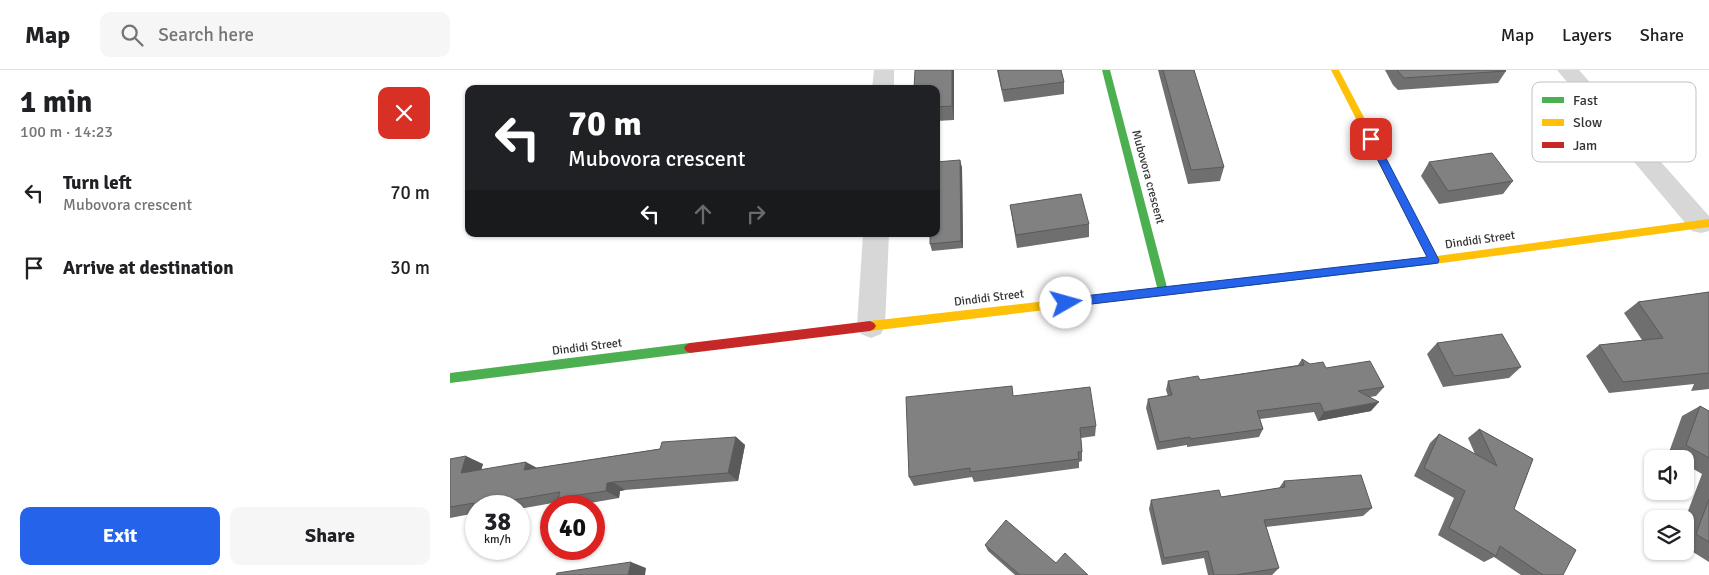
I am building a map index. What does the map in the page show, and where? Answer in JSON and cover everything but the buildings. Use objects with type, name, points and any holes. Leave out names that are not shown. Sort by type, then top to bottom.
[{"type":"street","points":[[883,85],[884,70]]},
{"type":"street","name":"Mubovora crescent","points":[[1106,70],[1163,291]]},
{"type":"street","points":[[1335,70],[1434,260]]},
{"type":"street","points":[[1568,70],[1579,82]]},
{"type":"street","points":[[1650,162],[1705,224]]},
{"type":"street","name":"Dindidi Street","points":[[450,378],[871,326],[1434,260],[1705,224]]},
{"type":"street","points":[[871,326],[876,237]]},
{"type":"traffic: fast","points":[[1106,70],[1163,291]]},
{"type":"traffic: fast","points":[[1195,288],[1435,260]]},
{"type":"traffic: fast","points":[[450,378],[690,348]]},
{"type":"traffic: slow","points":[[1335,70],[1434,260]]},
{"type":"traffic: slow","points":[[1435,260],[1709,223]]},
{"type":"traffic: slow","points":[[870,326],[1195,288]]},
{"type":"traffic: jam","points":[[690,348],[870,326]]},
{"type":"route","points":[[1066,303],[1434,260],[1371,139]]}]
